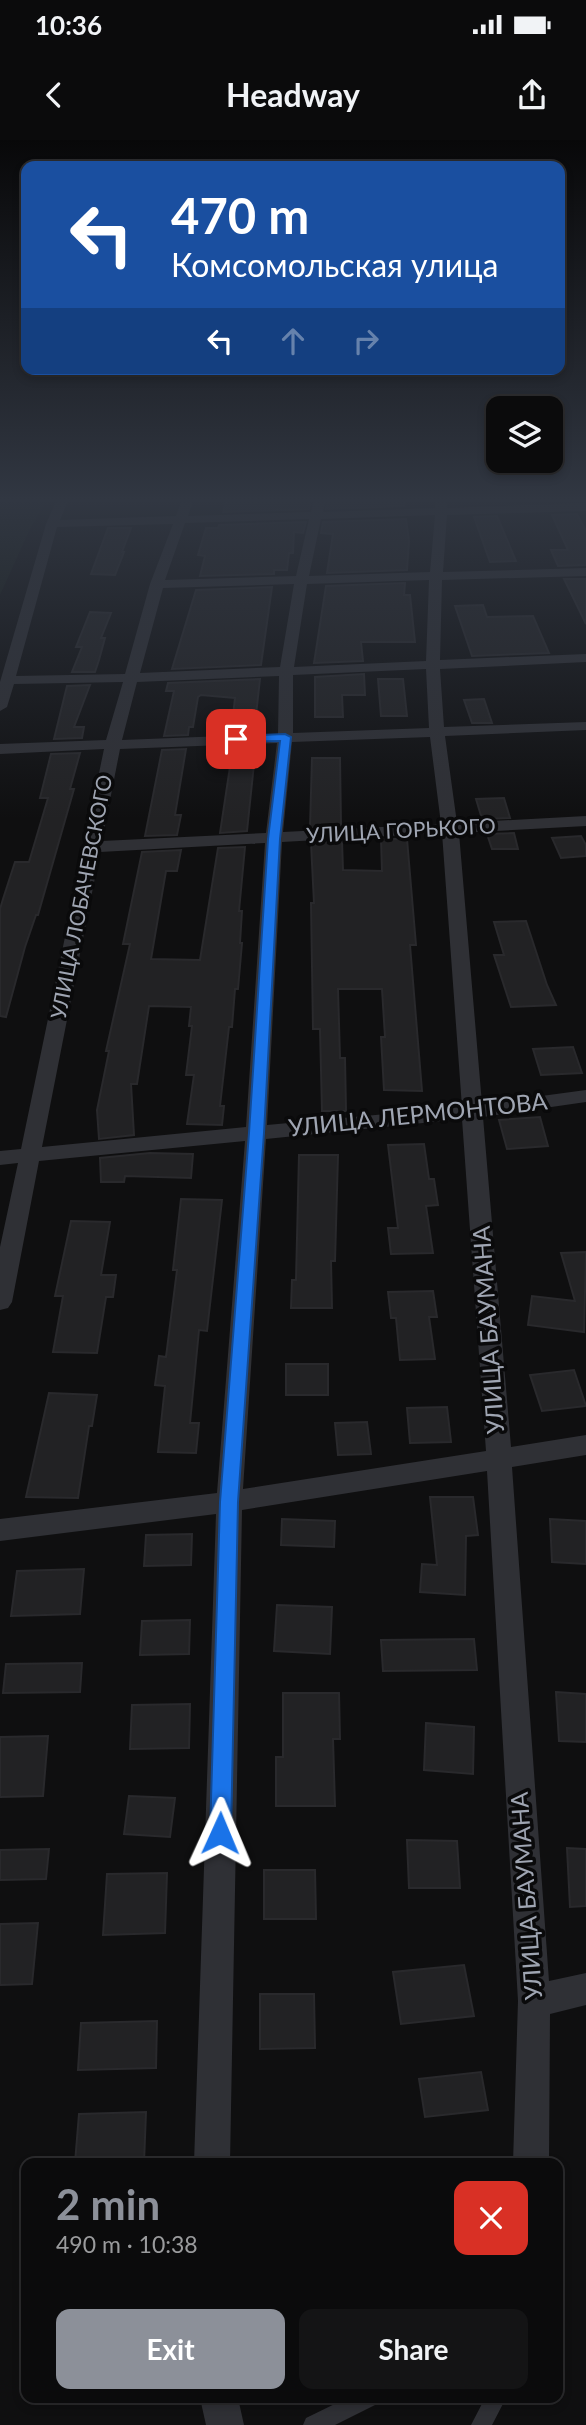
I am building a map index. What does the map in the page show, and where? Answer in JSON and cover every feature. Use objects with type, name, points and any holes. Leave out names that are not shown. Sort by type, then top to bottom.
[{"type":"street","points":[[0,707],[29,606]]},
{"type":"street","name":"УЛИЦА ЛОБАЧЕВСКОГО","points":[[0,1302],[90,847],[113,744],[151,606]]},
{"type":"street","points":[[212,2158],[229,1502],[257,1133],[274,839],[285,737],[286,671],[297,606]]},
{"type":"street","name":"УЛИЦА БАУМАНА","points":[[435,606],[433,666],[437,732],[450,828],[473,1112],[499,1458],[534,2001],[531,2158]]},
{"type":"street","points":[[9,680],[131,678],[586,658]]},
{"type":"street","points":[[0,749],[586,726]]},
{"type":"street","name":"УЛИЦА ГОРЬКОГО","points":[[90,847],[586,821]]},
{"type":"street","name":"УЛИЦА ЛЕРМОНТОВА","points":[[0,1158],[473,1112],[586,1096]]},
{"type":"street","points":[[0,1530],[229,1502],[586,1445]]},
{"type":"street","points":[[534,2001],[586,1989]]},
{"type":"street","points":[[220,2403],[225,2425]]},
{"type":"lane","points":[[313,2425],[358,2403]]},
{"type":"lane","points":[[481,2425],[493,2403]]},
{"type":"building","points":[[191,606],[269,606],[261,665],[172,669]]},
{"type":"building","points":[[323,606],[411,606],[415,642],[361,642],[363,661],[314,663]]},
{"type":"building","points":[[455,606],[483,606],[487,617],[533,616],[549,653],[472,656]]},
{"type":"building","points":[[577,606],[586,606],[586,624]]},
{"type":"building","points":[[90,612],[111,613],[101,638],[105,638],[99,660],[95,672],[72,672],[82,647],[76,647]]},
{"type":"building","points":[[364,674],[365,695],[342,695],[343,717],[315,717],[315,677]]},
{"type":"building","points":[[260,679],[256,715],[262,715],[260,732],[231,733],[235,698],[201,695],[198,697],[193,727],[189,727],[188,735],[164,736],[174,691],[166,691],[168,683]]},
{"type":"building","points":[[378,679],[403,679],[407,716],[381,716]]},
{"type":"building","points":[[90,685],[74,727],[84,727],[82,738],[54,739],[67,686]]},
{"type":"building","points":[[484,699],[492,723],[472,723],[464,700]]},
{"type":"building","points":[[259,746],[257,764],[254,764],[247,831],[220,833],[231,760],[228,760],[229,747]]},
{"type":"building","points":[[186,749],[175,815],[181,815],[177,835],[145,836],[162,750]]},
{"type":"building","points":[[80,753],[70,789],[74,789],[38,915],[25,947],[6,1017],[0,1016],[0,909],[3,899],[15,862],[29,862],[48,798],[40,798],[51,754]]},
{"type":"building","points":[[312,758],[340,758],[341,826],[310,828]]},
{"type":"building","points":[[504,798],[510,818],[482,819],[476,799]]},
{"type":"building","points":[[514,833],[518,849],[492,849],[487,834]]},
{"type":"building","points":[[581,836],[586,845],[586,856],[561,858],[552,838]]},
{"type":"building","points":[[381,839],[407,839],[416,945],[410,945],[422,1091],[384,1090],[382,989],[338,989],[340,1058],[345,1058],[346,1111],[322,1111],[320,1029],[313,1029],[311,903],[314,903],[311,843],[342,841],[343,870],[382,871]]},
{"type":"building","points":[[245,847],[239,911],[242,911],[242,943],[238,989],[235,989],[232,1027],[229,1027],[220,1106],[224,1106],[222,1125],[187,1124],[194,1075],[186,1075],[192,1026],[189,1026],[191,1007],[149,1006],[137,1084],[131,1084],[134,1135],[99,1139],[97,1110],[109,1051],[106,1051],[130,944],[123,944],[142,852],[181,850],[177,871],[166,871],[151,959],[200,960],[218,848]]},
{"type":"building","points":[[526,921],[556,1005],[511,1007],[494,955],[504,955],[494,922]]},
{"type":"building","points":[[573,1047],[582,1073],[541,1075],[533,1049]]},
{"type":"building","points":[[540,1117],[548,1146],[507,1149],[499,1120]]},
{"type":"building","points":[[424,1144],[429,1179],[434,1179],[438,1205],[426,1206],[433,1253],[391,1254],[388,1228],[398,1228],[388,1145]]},
{"type":"building","points":[[150,1153],[193,1154],[191,1178],[125,1176],[124,1182],[101,1182],[100,1158]]},
{"type":"building","points":[[299,1155],[338,1155],[335,1261],[331,1261],[332,1308],[291,1308],[292,1280],[296,1280]]},
{"type":"building","points":[[181,1199],[222,1200],[207,1331],[199,1330],[190,1423],[199,1423],[196,1453],[158,1452],[165,1386],[155,1385],[159,1356],[166,1357],[177,1270],[173,1270]]},
{"type":"building","points":[[71,1221],[110,1222],[101,1275],[116,1275],[113,1297],[106,1297],[97,1353],[53,1352],[63,1296],[55,1296]]},
{"type":"building","points":[[586,1252],[584,1332],[528,1325],[532,1296],[575,1301],[561,1253]]},
{"type":"building","points":[[433,1291],[437,1317],[429,1317],[435,1359],[400,1360],[396,1318],[391,1318],[388,1292]]},
{"type":"building","points":[[286,1364],[328,1364],[328,1395],[286,1395]]},
{"type":"building","points":[[574,1370],[586,1406],[542,1411],[530,1375]]},
{"type":"building","points":[[49,1393],[97,1395],[92,1426],[89,1426],[78,1498],[26,1497]]},
{"type":"building","points":[[447,1407],[451,1442],[410,1443],[407,1408]]},
{"type":"building","points":[[367,1422],[371,1454],[338,1455],[335,1423]]},
{"type":"building","points":[[430,1497],[473,1497],[478,1535],[466,1536],[465,1595],[420,1592],[422,1564],[437,1565]]},
{"type":"building","points":[[282,1519],[335,1521],[334,1547],[281,1545]]},
{"type":"building","points":[[550,1519],[586,1521],[586,1564],[552,1562]]},
{"type":"building","points":[[192,1534],[191,1565],[144,1566],[146,1535]]},
{"type":"building","points":[[84,1569],[80,1614],[11,1616],[17,1571]]},
{"type":"building","points":[[277,1605],[332,1607],[330,1654],[274,1651]]},
{"type":"building","points":[[190,1620],[189,1654],[140,1655],[142,1621]]},
{"type":"building","points":[[474,1639],[477,1670],[383,1671],[381,1640]]},
{"type":"building","points":[[82,1663],[80,1692],[3,1693],[6,1664]]},
{"type":"building","points":[[556,1692],[586,1694],[586,1742],[559,1741]]},
{"type":"building","points":[[283,1693],[339,1693],[340,1739],[333,1739],[335,1806],[276,1806],[276,1757],[283,1757]]},
{"type":"building","points":[[190,1704],[189,1748],[130,1749],[132,1705]]},
{"type":"building","points":[[426,1723],[474,1727],[473,1774],[424,1770]]},
{"type":"building","points":[[48,1736],[43,1796],[0,1797],[0,1737]]},
{"type":"building","points":[[129,1796],[175,1798],[170,1837],[124,1834]]},
{"type":"building","points":[[407,1840],[457,1841],[460,1888],[409,1888]]},
{"type":"building","points":[[567,1848],[586,1849],[586,1906],[570,1907]]},
{"type":"building","points":[[49,1849],[46,1879],[0,1880],[0,1850]]},
{"type":"building","points":[[264,1870],[315,1870],[316,1919],[264,1919]]},
{"type":"building","points":[[167,1873],[165,1933],[103,1935],[107,1874]]},
{"type":"building","points":[[38,1923],[32,1984],[0,1985],[0,1924]]},
{"type":"building","points":[[464,1965],[474,2016],[401,2024],[393,1972]]},
{"type":"building","points":[[260,1994],[314,1994],[315,2048],[260,2049]]},
{"type":"building","points":[[157,2021],[156,2068],[78,2070],[81,2023]]},
{"type":"building","points":[[481,2072],[488,2110],[425,2117],[419,2079]]},
{"type":"building","points":[[146,2112],[144,2158],[75,2158],[79,2114]]},
{"type":"route","points":[[220,1833],[229,1502],[257,1133],[274,839],[285,737],[236,739]]}]
